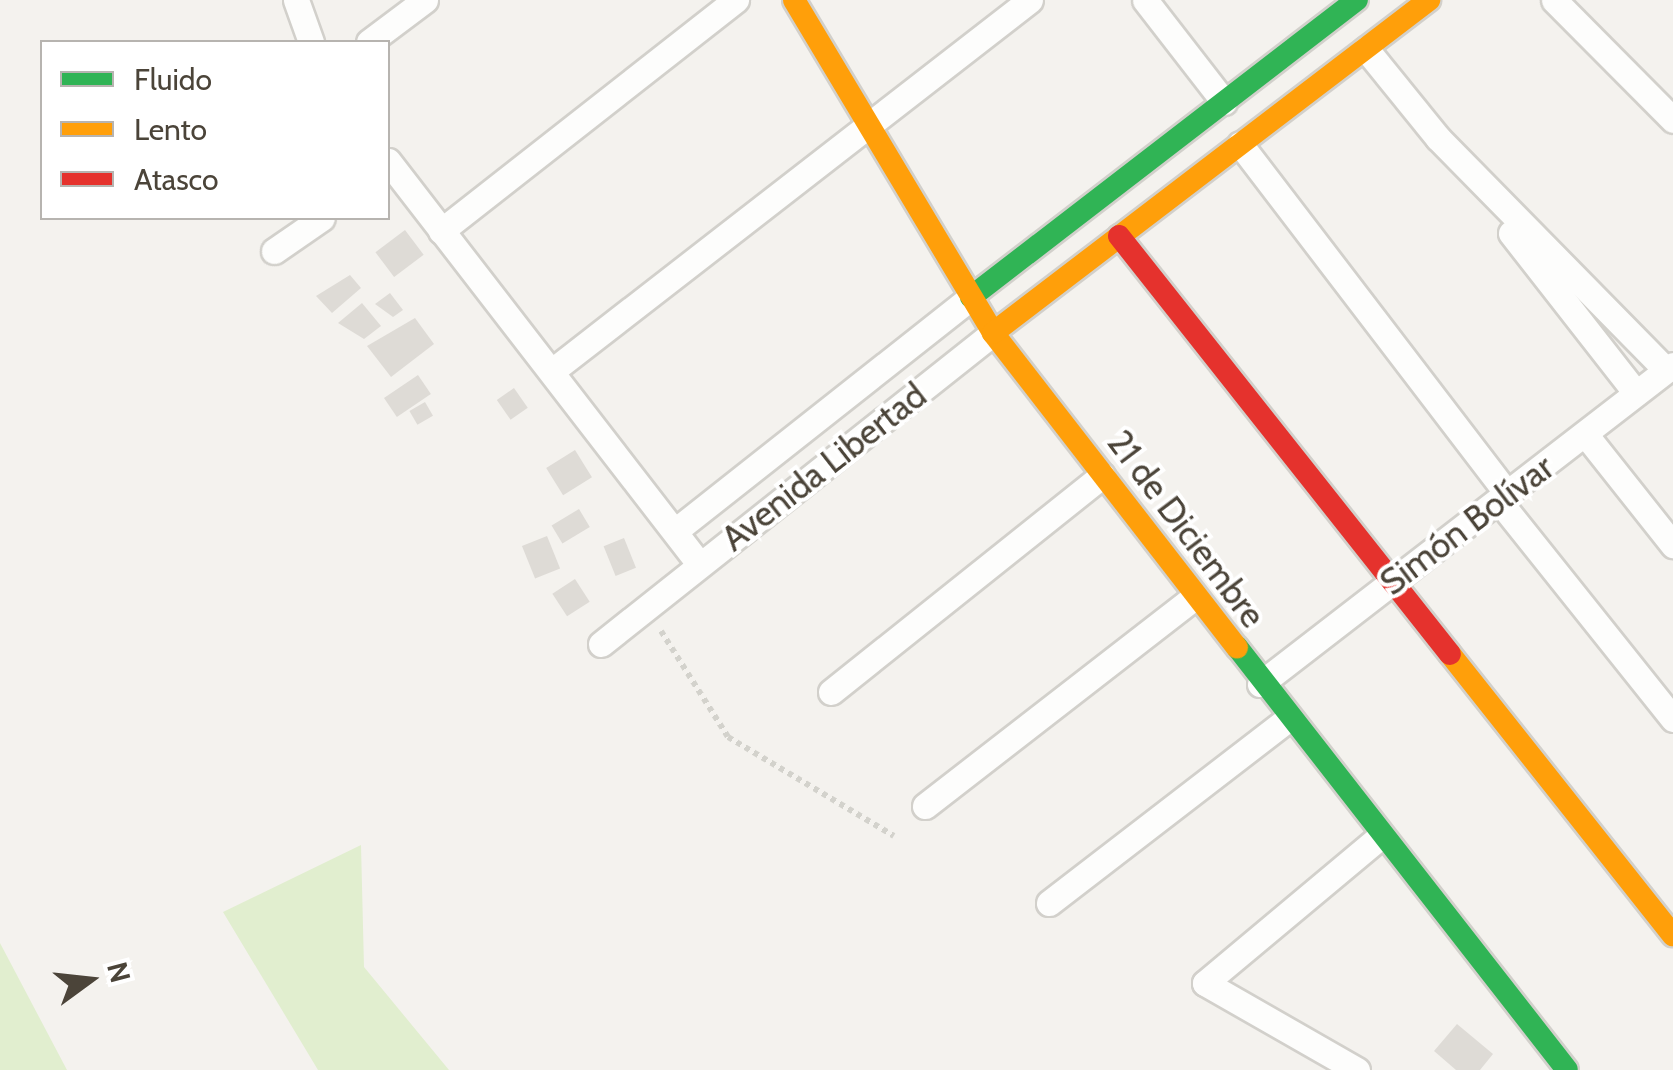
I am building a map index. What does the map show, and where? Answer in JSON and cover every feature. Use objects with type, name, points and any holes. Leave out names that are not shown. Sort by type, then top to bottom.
[{"type":"street","points":[[296,0],[310,40]]},
{"type":"street","points":[[372,40],[425,0]]},
{"type":"street","points":[[441,231],[736,0]]},
{"type":"street","name":"21 de Diciembre","points":[[794,0],[993,333],[1260,684],[1567,1070]]},
{"type":"street","points":[[552,371],[1030,0]]},
{"type":"street","points":[[1146,0],[1224,102]]},
{"type":"street","name":"Avenida Libertad","points":[[1357,0],[675,531],[700,565],[993,333],[1429,0]]},
{"type":"street","points":[[1554,0],[1673,120]]},
{"type":"street","points":[[1366,48],[1636,393]]},
{"type":"street","points":[[1438,138],[1670,367]]},
{"type":"street","points":[[1240,144],[1673,719]]},
{"type":"street","points":[[390,168],[675,531]]},
{"type":"street","points":[[274,250],[319,220]]},
{"type":"street","points":[[1119,236],[1673,935]]},
{"type":"street","name":"Simón Bolívar","points":[[1260,684],[1670,367]]},
{"type":"street","points":[[1585,434],[1673,545]]},
{"type":"street","points":[[831,692],[1102,476]]},
{"type":"street","points":[[601,644],[700,565]]},
{"type":"street","points":[[926,806],[1194,598]]},
{"type":"street","points":[[1050,902],[1288,719]]},
{"type":"street","points":[[1357,1070],[1205,983],[1381,836]]},
{"type":"path","points":[[647,608],[728,738],[894,836]]},
{"type":"green space","points":[[361,845],[364,967],[449,1070],[318,1070],[223,912]]},
{"type":"green space","points":[[0,943],[67,1070],[0,1070]]},
{"type":"building","points":[[405,230],[424,255],[394,277],[375,252]]},
{"type":"building","points":[[350,275],[361,288],[332,313],[316,296]]},
{"type":"building","points":[[390,293],[403,310],[393,317],[375,304]]},
{"type":"building","points":[[362,303],[381,326],[364,339],[338,323]]},
{"type":"building","points":[[415,318],[434,344],[391,377],[367,346]]},
{"type":"building","points":[[418,375],[431,394],[397,417],[384,398]]},
{"type":"building","points":[[514,388],[528,408],[511,420],[497,400]]},
{"type":"building","points":[[425,402],[433,416],[417,425],[409,411]]},
{"type":"building","points":[[575,450],[592,477],[563,495],[546,468]]},
{"type":"building","points":[[579,509],[590,527],[562,543],[552,525]]},
{"type":"building","points":[[547,536],[560,568],[535,579],[522,546]]},
{"type":"building","points":[[624,538],[636,568],[616,576],[604,546]]},
{"type":"building","points":[[575,579],[590,602],[567,616],[552,594]]},
{"type":"building","points":[[1457,1024],[1493,1054],[1480,1070],[1456,1070],[1434,1051]]},
{"type":"traffic: fast","points":[[971,297],[1357,0]]},
{"type":"traffic: fast","points":[[1237,647],[1567,1070]]},
{"type":"traffic: slow","points":[[794,0],[993,333],[1237,647]]},
{"type":"traffic: slow","points":[[993,333],[1429,0]]},
{"type":"traffic: slow","points":[[1450,654],[1673,935]]},
{"type":"traffic: jam","points":[[1119,236],[1450,654]]}]
